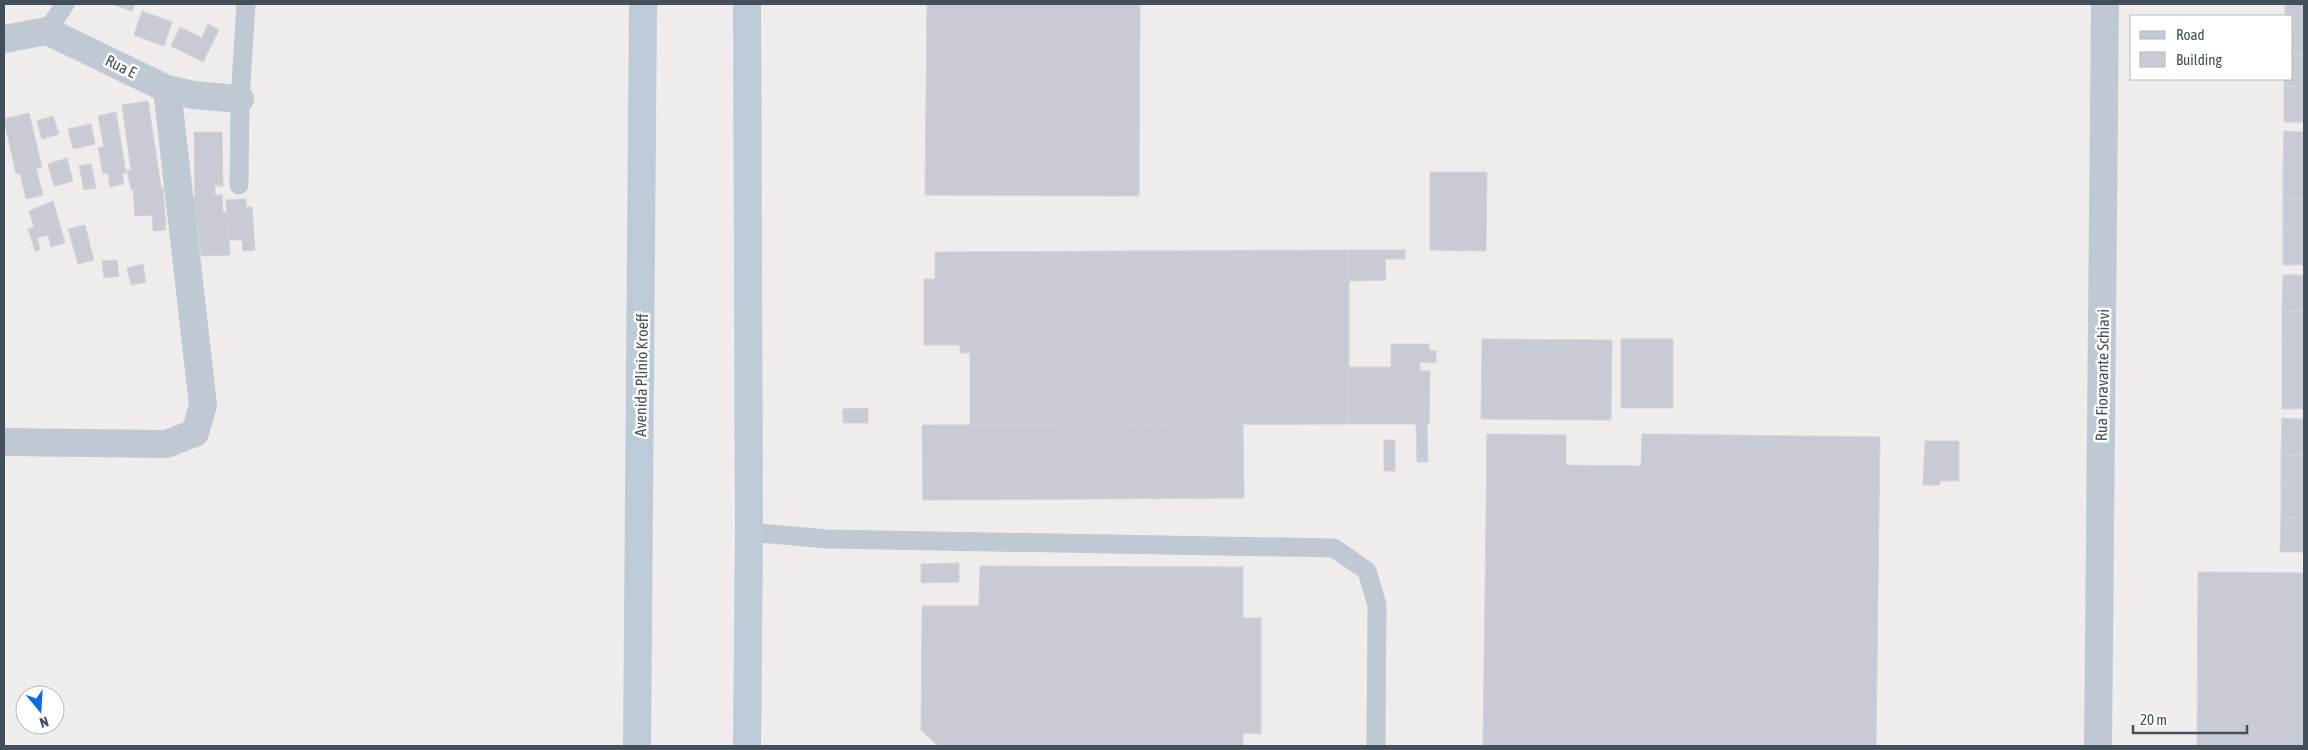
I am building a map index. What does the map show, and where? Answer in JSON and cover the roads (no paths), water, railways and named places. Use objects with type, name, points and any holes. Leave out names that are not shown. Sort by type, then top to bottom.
[{"type":"main road","name":"Avenida Plínio Kroeff","points":[[638,746],[643,4]]},
{"type":"main road","points":[[747,4],[749,532],[747,746]]},
{"type":"street","name":"Rua Fioravante Schiavi","points":[[2098,746],[2106,4]]},
{"type":"street","points":[[4,39],[47,31]]},
{"type":"street","name":"Rua E","points":[[47,31],[167,89],[193,95],[240,99]]},
{"type":"street","points":[[4,442],[166,444],[195,433],[202,405],[167,89]]},
{"type":"lane","points":[[47,31],[65,4]]},
{"type":"lane","points":[[239,185],[240,99],[246,4]]},
{"type":"lane","points":[[749,532],[827,539],[1334,548],[1367,572],[1377,605],[1376,746]]}]
